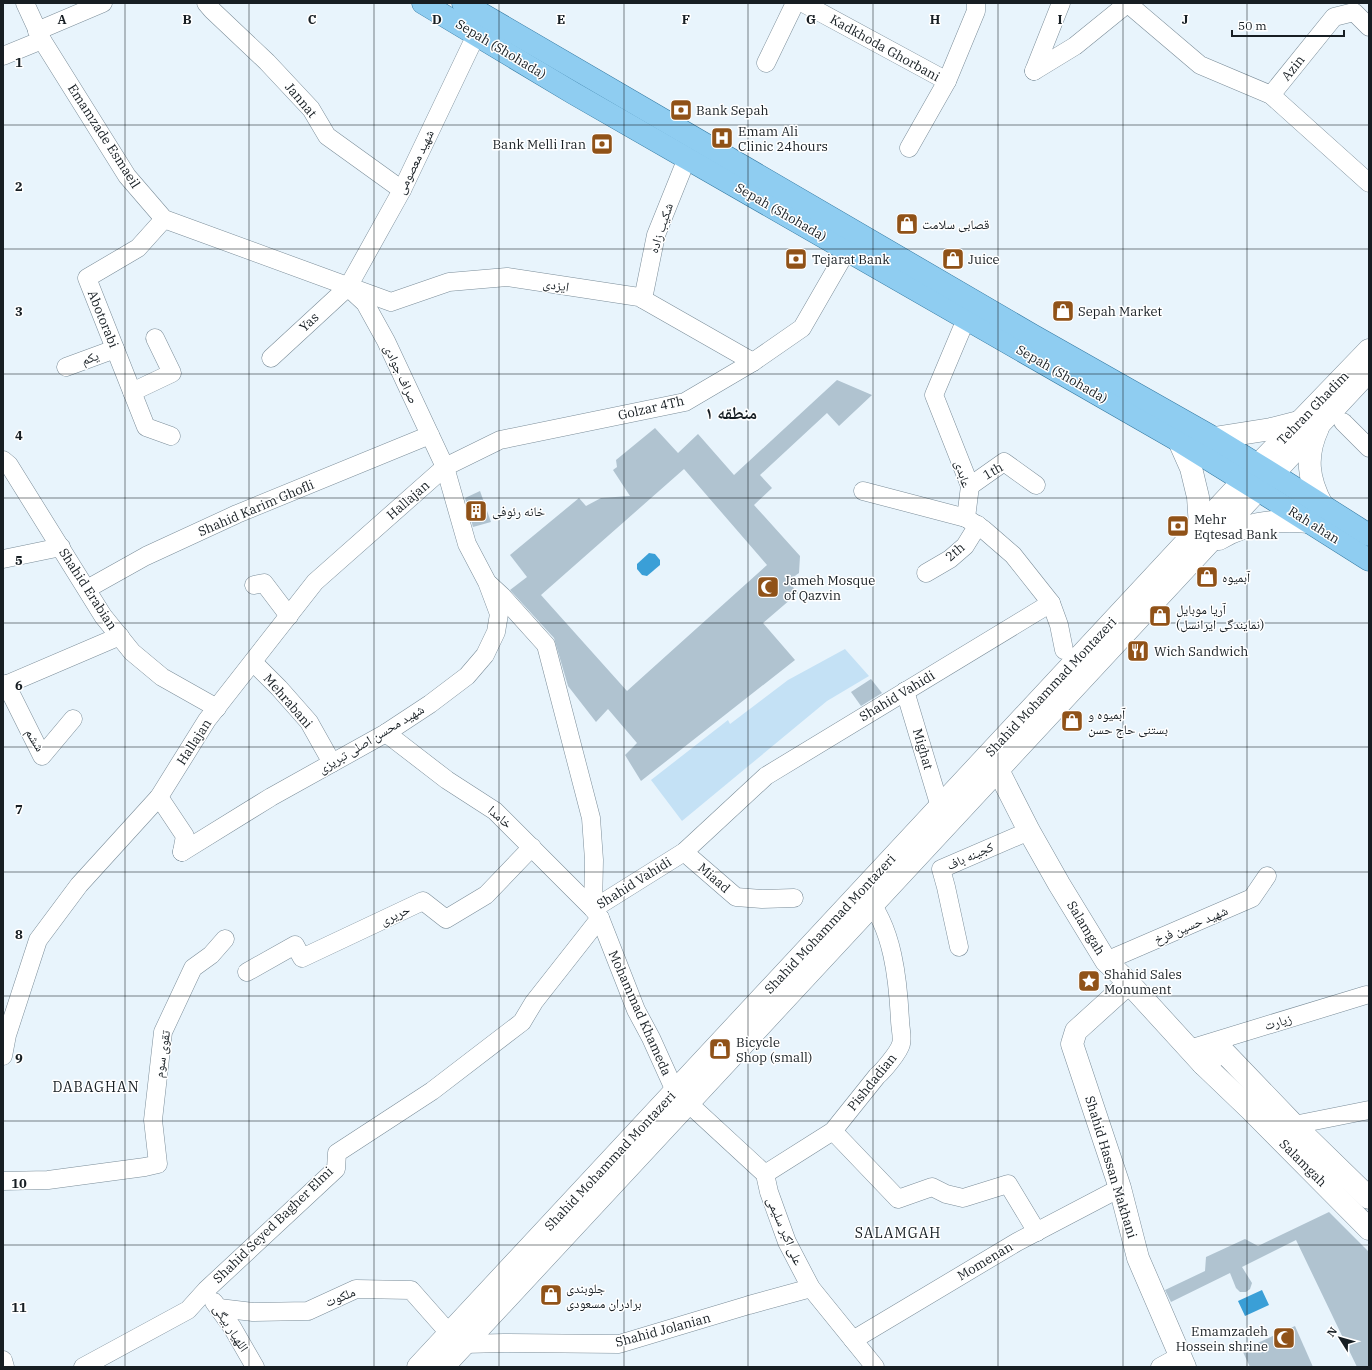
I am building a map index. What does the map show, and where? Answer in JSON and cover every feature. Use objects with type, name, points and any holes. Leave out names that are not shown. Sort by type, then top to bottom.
[{"type":"main road","name":"Sepah (Shohada)","points":[[423,3],[687,158],[1179,441],[1251,485]]},
{"type":"main road","name":"Sepah (Shohada)","points":[[474,6],[1025,331],[1214,438],[1266,470]]},
{"type":"main road","name":"Tehran Ghadim","points":[[1266,470],[1299,422],[1369,350]]},
{"type":"main road","name":"Tehran Ghadim","points":[[1266,470],[1320,424],[1369,371]]},
{"type":"main road","points":[[1214,438],[1271,429],[1299,422]]},
{"type":"main road","points":[[1179,441],[1192,474],[1198,497],[1203,537],[1224,535],[1244,527],[1257,524],[1288,520],[1316,514],[1316,493],[1311,479],[1310,465],[1312,444],[1320,424]]},
{"type":"main road","points":[[1251,485],[1266,470]]},
{"type":"main road","name":"Rah ahan","points":[[1266,470],[1369,560]]},
{"type":"main road","name":"Rah ahan","points":[[1251,485],[1316,514],[1369,535]]},
{"type":"main road","name":"Shahid Mohammad Montazeri","points":[[418,1367],[456,1339],[867,898],[998,770],[1203,537],[1251,485]]},
{"type":"main road","name":"Shahid Mohammad Montazeri","points":[[867,898],[940,806],[1203,537]]},
{"type":"main road","name":"Salamgah","points":[[998,770],[1029,831],[1106,961],[1129,982],[1196,1056],[1223,1051],[1287,1131],[1369,1229]]},
{"type":"main road","name":"Shahid Hassan Makhani","points":[[1129,982],[1076,1031],[1072,1044],[1120,1188],[1138,1258],[1182,1361]]},
{"type":"main road","name":"Salamgah","points":[[1287,1131],[1369,1198]]},
{"type":"main road","name":"Shahid Mohammad Montazeri","points":[[443,1367],[456,1339]]},
{"type":"street","name":"Emamzade Esmaeil","points":[[25,3],[40,36],[126,176],[164,219],[348,287]]},
{"type":"street","points":[[3,56],[103,3]]},
{"type":"street","name":"Jannat","points":[[206,3],[267,62],[311,109],[327,136],[402,190]]},
{"type":"street","points":[[766,63],[795,3]]},
{"type":"street","name":"Kadkhoda Ghorbani","points":[[803,3],[947,81]]},
{"type":"street","points":[[909,148],[947,81],[976,11],[976,3]]},
{"type":"street","points":[[1061,3],[1034,71],[1075,46],[1127,3],[1200,65],[1271,96],[1369,183]]},
{"type":"street","name":"Azin","points":[[1271,96],[1334,17],[1354,12],[1369,27]]},
{"type":"street","name":"شهید معصومی","points":[[348,287],[402,190],[476,35]]},
{"type":"street","name":"شکیب زاده","points":[[643,299],[656,235],[687,158]]},
{"type":"street","name":"Abotorabi","points":[[164,219],[138,248],[87,278],[146,427],[171,436]]},
{"type":"street","name":"Golzar 4Th","points":[[445,467],[500,440],[685,402],[753,362],[802,328],[847,250]]},
{"type":"street","name":"ایزدی","points":[[348,287],[391,302],[449,282],[506,277],[639,297],[753,362]]},
{"type":"street","name":"Yas","points":[[271,358],[348,287]]},
{"type":"street","name":"صراف جوادی","points":[[348,287],[366,303],[386,341],[445,467]]},
{"type":"street","name":"عابدی","points":[[966,319],[934,396],[970,486],[972,522]]},
{"type":"street","points":[[132,392],[172,373],[156,338]]},
{"type":"street","name":"یکم","points":[[66,367],[115,349]]},
{"type":"street","points":[[1343,422],[1369,448]]},
{"type":"street","name":"Shahid Karim Ghofli","points":[[87,589],[146,556],[237,514],[430,436]]},
{"type":"street","name":"Shahid Erabian","points":[[3,460],[9,465],[103,616],[132,652],[162,677],[217,708]]},
{"type":"street","name":"1th","points":[[970,486],[1004,462],[1036,485]]},
{"type":"street","name":"Shahid Vahidi","points":[[445,467],[467,544],[487,582],[502,596],[546,646],[591,818],[596,913]]},
{"type":"street","name":"Hallajan","points":[[3,1056],[7,1035],[38,940],[79,885],[159,797],[207,720],[315,582],[445,467]]},
{"type":"street","points":[[863,491],[972,522],[1013,555],[1051,603],[1059,625],[1064,650]]},
{"type":"street","name":"2th","points":[[926,573],[950,559],[965,546],[972,522]]},
{"type":"street","points":[[3,559],[61,547]]},
{"type":"street","name":"شهید محسن اصلی تبریزی","points":[[159,797],[185,836],[182,852],[271,797],[386,733],[430,704],[467,676],[485,655],[496,632],[498,614],[487,582]]},
{"type":"street","points":[[254,585],[264,583],[289,616]]},
{"type":"street","name":"Shahid Vahidi","points":[[596,913],[684,852],[766,776],[1051,603]]},
{"type":"street","points":[[4,685],[120,636]]},
{"type":"street","name":"Mehrabani","points":[[253,662],[309,722],[332,763]]},
{"type":"street","name":"ششم","points":[[4,685],[42,756],[73,719]]},
{"type":"street","name":"Mighat","points":[[906,691],[940,806]]},
{"type":"street","name":"خامدا","points":[[386,733],[447,780],[495,811],[596,913]]},
{"type":"street","name":"کجینه باف","points":[[959,947],[941,869],[1029,831]]},
{"type":"street","name":"حریری","points":[[248,972],[295,945],[302,958],[423,901],[446,919],[468,904],[486,895],[532,847]]},
{"type":"street","name":"Miaad","points":[[684,852],[736,898],[794,898]]},
{"type":"street","name":"شهید حسین فرخ","points":[[1106,961],[1252,898],[1267,876]]},
{"type":"street","name":"Pishdadian","points":[[765,1174],[833,1131],[877,1076],[885,1069],[901,1044],[898,987],[886,932],[867,898]]},
{"type":"street","name":"Mohammad Khameda","points":[[596,913],[636,1010],[681,1097]]},
{"type":"street","name":"Shahid Seyed Bagher Elmi","points":[[83,1367],[188,1310],[206,1290],[336,1169],[337,1153],[432,1092],[522,1022],[534,1002],[596,913]]},
{"type":"street","name":"تقوی سوم","points":[[3,1181],[48,1180],[158,1164],[153,1120],[162,1032],[193,968],[211,955],[225,939]]},
{"type":"street","name":"زیارت","points":[[1196,1056],[1366,995]]},
{"type":"street","points":[[681,1097],[765,1174]]},
{"type":"street","points":[[1287,1131],[1369,1110]]},
{"type":"street","points":[[833,1131],[898,1199],[932,1187],[946,1194],[963,1198],[1008,1184],[1037,1232]]},
{"type":"street","name":"علی اکبر سلیمی","points":[[765,1174],[769,1192],[787,1242],[811,1288],[875,1367]]},
{"type":"street","name":"Momenan","points":[[853,1340],[1017,1242],[1120,1188]]},
{"type":"street","name":"ملکوت","points":[[219,1308],[253,1312],[308,1311],[356,1288],[411,1290],[456,1339]]},
{"type":"street","name":"Shahid Jolanian","points":[[456,1339],[504,1343],[619,1344],[811,1288]]},
{"type":"street","name":"اللهیار بیگی","points":[[206,1290],[232,1327],[255,1367]]},
{"type":"street","points":[[3,1360],[5,1367]]},
{"type":"street","points":[[1160,1367],[1182,1361]]},
{"type":"shaded area","points":[[845,649],[869,676],[827,701],[682,821],[651,780],[728,720],[730,724],[788,680]]},
{"type":"water","points":[[649,553],[655,554],[660,560],[660,565],[647,576],[642,575],[637,569],[637,564]]},
{"type":"water","points":[[1262,1290],[1269,1305],[1245,1316],[1238,1301]]},
{"type":"building","name":"Jameh Mosque of Qazvin","points":[[837,380],[872,395],[839,426],[827,413],[760,475],[772,488],[754,505],[800,556],[799,573],[788,581],[798,593],[763,623],[795,660],[641,781],[625,755],[637,743],[608,709],[596,722],[568,686],[554,638],[510,590],[527,577],[510,555],[579,498],[586,506],[601,498],[630,496],[613,470],[617,467],[616,460],[655,428],[678,453],[698,434],[734,475]],"holes":[[[684,469],[767,565],[627,691],[541,595]]]},
{"type":"building","name":"خانه رئوفی","points":[[480,491],[491,522],[473,527],[465,498]]},
{"type":"building","points":[[871,679],[882,693],[861,706],[851,692]]},
{"type":"building","points":[[1329,1212],[1369,1252],[1369,1367],[1357,1367],[1296,1240],[1242,1267],[1252,1283],[1250,1289],[1246,1292],[1240,1292],[1236,1288],[1230,1273],[1171,1302],[1165,1290],[1205,1271],[1206,1257],[1245,1239],[1258,1246]]},
{"type":"building","name":"Emamzadeh Hossein shrine","points":[[1295,1326],[1313,1367],[1250,1367],[1242,1350]]},
{"type":"place","name":"Bank Sepah","points":[[681,110]]},
{"type":"place","name":"Emam Ali Clinic 24hours","points":[[722,138]]},
{"type":"place","name":"Bank Melli Iran","points":[[602,144]]},
{"type":"place","name":"قصابی سلامت","points":[[907,224]]},
{"type":"place","name":"Tejarat Bank","points":[[796,259]]},
{"type":"place","name":"Juice","points":[[953,259]]},
{"type":"place","name":"Sepah Market","points":[[1063,311]]},
{"type":"place","name":"خانه رئوفی","points":[[476,511]]},
{"type":"place","name":"Mehr Eqtesad Bank","points":[[1178,526]]},
{"type":"place","name":"آبمیوه","points":[[1207,577]]},
{"type":"place","name":"Jameh Mosque of Qazvin","points":[[768,587]]},
{"type":"place","name":"آریا موبایل (نمایندگی ایرانسل)","points":[[1160,616]]},
{"type":"place","name":"Wich Sandwich","points":[[1138,651]]},
{"type":"place","name":"آبمیوه و بستنی حاج حسن","points":[[1072,721]]},
{"type":"place","name":"Shahid Sales Monument","points":[[1089,981]]},
{"type":"place","name":"Bicycle Shop (small)","points":[[720,1049]]},
{"type":"place","name":"جلوبندی برادران مسعودی","points":[[551,1295]]},
{"type":"place","name":"Emamzadeh Hossein shrine","points":[[1284,1338]]},
{"type":"district","name":"منطقه ۱","points":[[731,413]]},
{"type":"district","name":"DABAGHAN","points":[[96,1087]]},
{"type":"district","name":"SALAMGAH","points":[[898,1233]]}]
